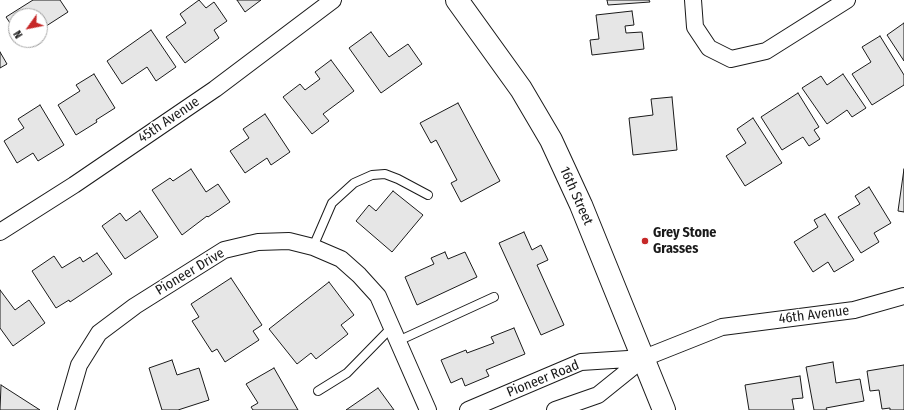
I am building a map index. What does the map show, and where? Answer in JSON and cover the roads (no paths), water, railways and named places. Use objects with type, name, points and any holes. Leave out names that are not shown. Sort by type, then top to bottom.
[{"type":"main road","name":"16th Street","points":[[456,0],[521,89],[551,140],[584,212],[664,410]]},
{"type":"street","name":"45th Avenue","points":[[0,232],[74,185],[215,90],[333,0]]},
{"type":"street","points":[[693,0],[695,27],[709,48],[731,59],[766,51],[847,0]]},
{"type":"street","name":"Pioneer Drive","points":[[66,410],[79,365],[99,333],[135,306],[224,250],[258,242],[289,241],[313,247],[341,259],[359,275],[378,296],[428,410]]},
{"type":"street","name":"46th Avenue","points":[[722,327],[854,310],[904,296]]},
{"type":"street","name":"Pioneer Road","points":[[555,410],[598,395],[644,358],[722,327]]},
{"type":"street","name":"Pioneer Road","points":[[468,410],[580,362],[644,358]]},
{"type":"lane","points":[[313,247],[332,203],[354,183],[372,175],[385,174],[398,179],[428,195]]},
{"type":"lane","points":[[318,391],[347,373],[395,334],[494,297]]},
{"type":"place","name":"Grey Stone Grasses","points":[[645,241]]}]
